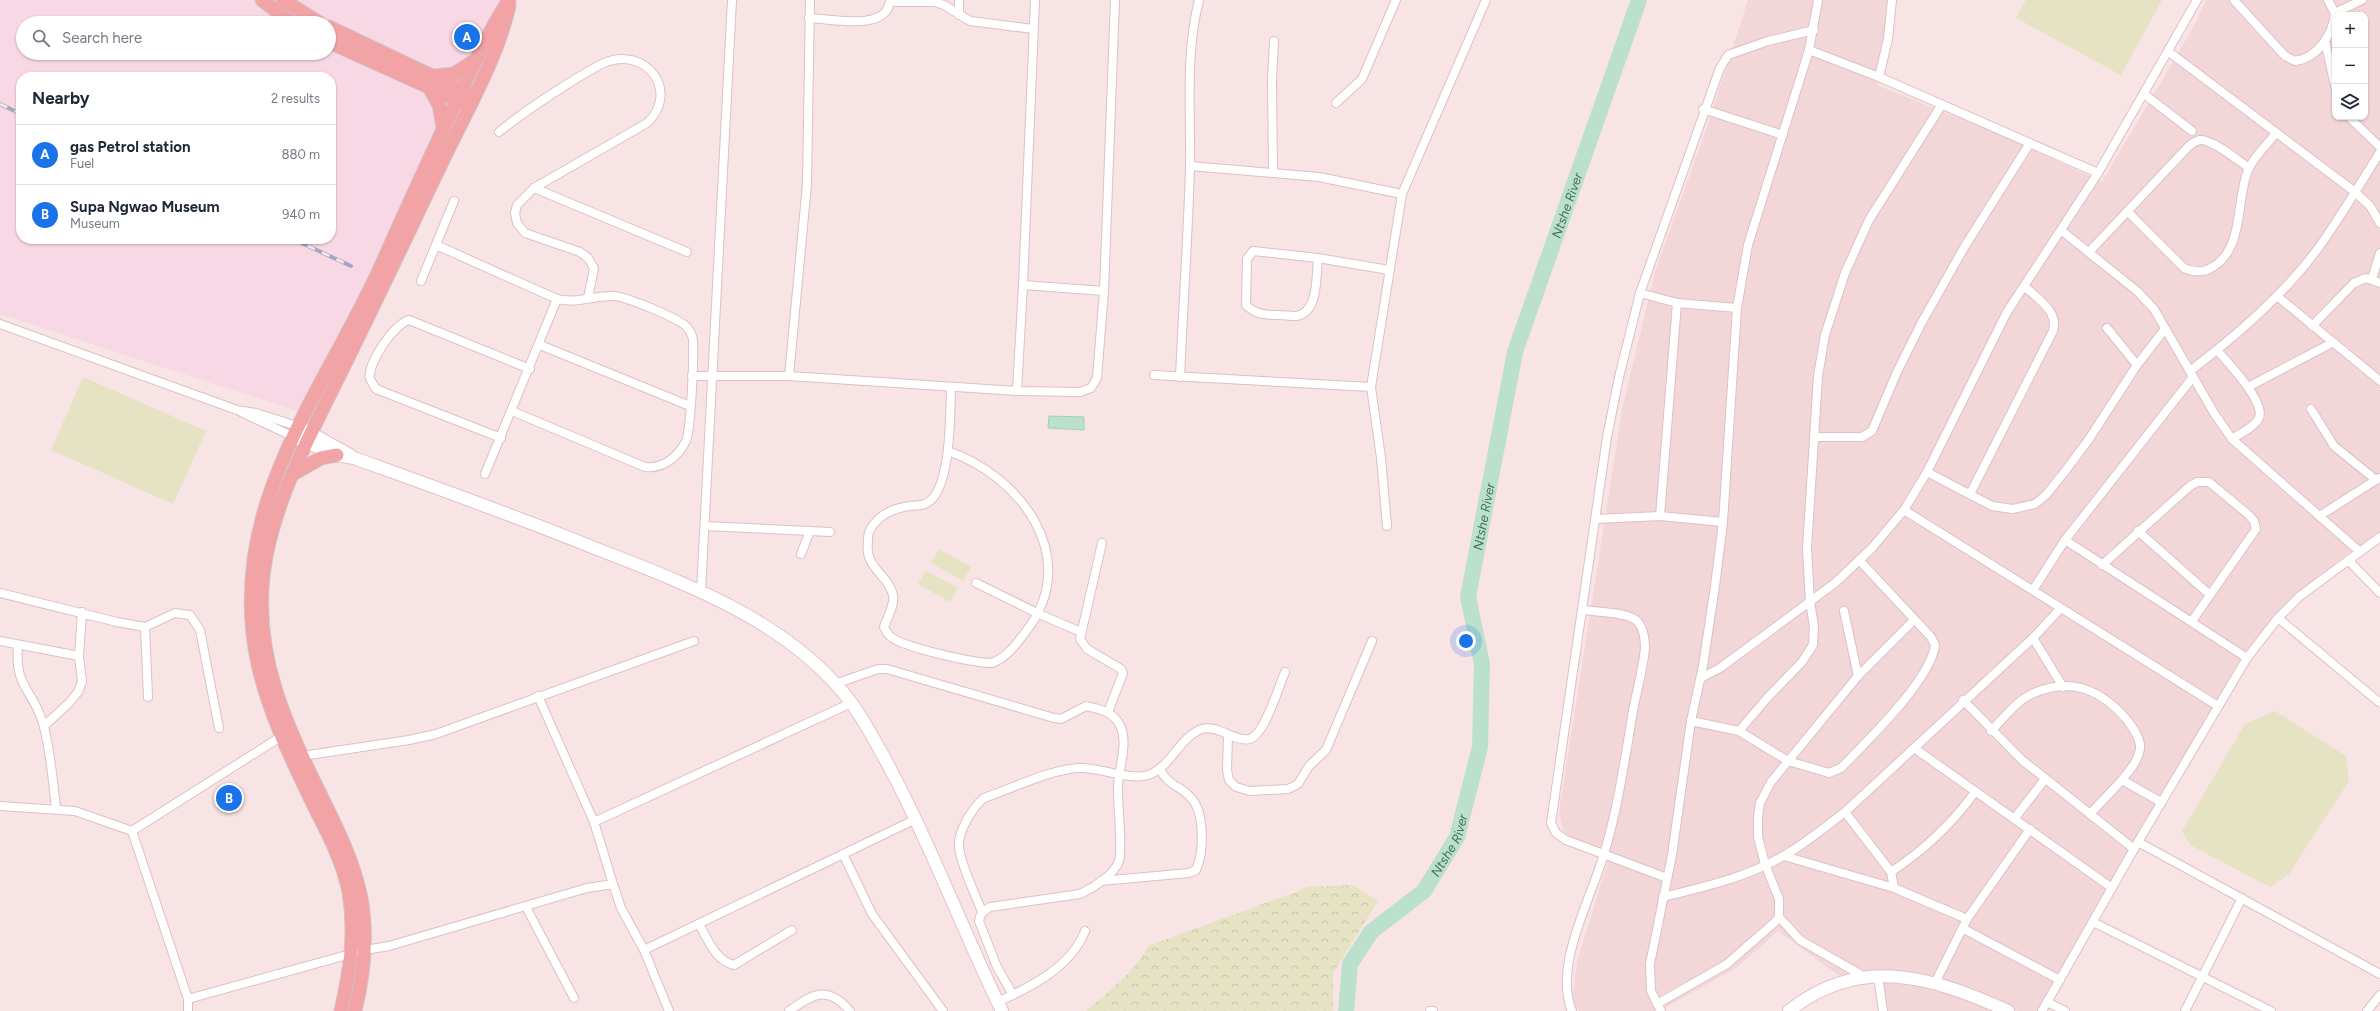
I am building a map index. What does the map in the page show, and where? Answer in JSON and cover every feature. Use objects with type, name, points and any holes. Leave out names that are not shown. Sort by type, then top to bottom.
[{"type":"main road","points":[[283,0],[309,16]]},
{"type":"main road","points":[[341,1011],[352,954],[351,908],[348,889],[340,864],[286,733],[266,694],[258,663],[252,599],[260,528],[268,500],[294,431],[379,270],[443,127],[465,98],[476,60],[494,23],[510,0]]},
{"type":"main road","points":[[355,1011],[362,984],[365,950],[361,899],[351,862],[302,756],[286,733],[268,666],[261,603],[270,538],[280,505],[309,437],[384,286],[465,98],[504,28],[510,0]]},
{"type":"main road","points":[[266,1],[284,16]]},
{"type":"main road","points":[[336,30],[431,82],[465,98]]},
{"type":"main road","points":[[336,42],[344,34]]},
{"type":"main road","points":[[336,45],[431,82],[454,74],[476,60]]},
{"type":"main road","points":[[431,82],[439,105],[443,127]]},
{"type":"main road","points":[[293,474],[321,458],[337,455]]},
{"type":"street","points":[[701,591],[732,0]]},
{"type":"street","points":[[789,376],[807,184],[810,0]]},
{"type":"street","points":[[959,0],[959,15]]},
{"type":"street","points":[[1017,391],[1024,285],[1035,0]]},
{"type":"street","points":[[692,376],[789,376],[1017,391],[1080,392],[1091,388],[1096,378],[1104,291],[1115,0]]},
{"type":"street","points":[[1180,377],[1190,166],[1188,106],[1191,50],[1199,0]]},
{"type":"street","points":[[1336,103],[1362,79],[1396,0]]},
{"type":"street","points":[[1387,526],[1381,458],[1371,387],[1402,194],[1486,0]]},
{"type":"street","points":[[1818,0],[1814,30],[1809,50],[1748,245],[1737,308],[1723,522],[1701,678],[1691,721],[1667,878],[1649,974],[1651,991],[1659,1008],[1727,964],[1754,943],[1779,917],[1779,899],[1765,864],[1758,837],[1760,803],[1771,782],[1858,676],[1914,620]]},
{"type":"street","points":[[1879,77],[1888,39],[1892,0]]},
{"type":"street","points":[[1701,678],[1720,668],[1835,583],[1884,534],[1904,510],[1927,472],[1994,335],[2024,286],[2062,231],[2098,173],[2169,52],[2197,0]]},
{"type":"street","points":[[2234,0],[2290,60],[2299,61],[2309,57],[2325,41],[2332,21]]},
{"type":"street","points":[[2328,0],[2334,12]]},
{"type":"street","points":[[2337,12],[2362,0]]},
{"type":"street","points":[[809,18],[870,21],[884,15],[889,10],[890,1],[935,2],[944,5],[959,15],[978,23],[1033,29]]},
{"type":"street","points":[[1667,878],[1560,836],[1552,829],[1551,823],[1607,437],[1640,293],[1703,109],[1720,68],[1728,55],[1768,41],[1814,30]]},
{"type":"street","points":[[1273,172],[1272,81],[1274,41]]},
{"type":"street","points":[[2325,41],[2335,84]]},
{"type":"street","points":[[1809,50],[1879,77],[1941,106],[2098,173]]},
{"type":"street","points":[[2169,52],[2275,134],[2355,192],[2370,206],[2380,223]]},
{"type":"street","points":[[499,132],[515,119],[604,62],[631,59],[642,63],[652,71],[660,84],[661,100],[655,116],[647,123],[534,188],[517,205],[515,213],[517,223],[525,233],[580,252],[588,258],[594,268],[588,298]]},
{"type":"street","points":[[2144,94],[2192,131]]},
{"type":"street","points":[[1739,731],[1808,654],[1814,637],[1810,602],[1807,549],[1818,376],[1825,335],[1845,273],[1868,220],[1941,106]]},
{"type":"street","points":[[1703,109],[1782,135]]},
{"type":"street","points":[[2352,120],[2380,147]]},
{"type":"street","points":[[2128,212],[2184,268],[2195,272],[2208,269],[2222,259],[2228,250],[2240,216],[2249,168],[2275,134]]},
{"type":"street","points":[[2089,252],[2187,148],[2199,140],[2210,143],[2249,168]]},
{"type":"street","points":[[1815,437],[1862,437],[1872,431],[1897,372],[1922,322],[1965,246],[2030,143]]},
{"type":"street","points":[[2033,590],[2065,540],[2191,374],[2277,296],[2318,247],[2380,152]]},
{"type":"street","points":[[1190,166],[1319,177],[1402,194]]},
{"type":"street","points":[[534,188],[687,252]]},
{"type":"street","points":[[421,282],[454,201]]},
{"type":"street","points":[[2062,231],[2146,300],[2166,329],[2191,374],[2232,439],[2321,515],[2359,551]]},
{"type":"street","points":[[436,245],[557,299],[575,301],[588,298],[614,296],[626,298],[680,322],[687,327],[693,340],[687,439],[681,449],[663,465],[651,468],[645,467],[512,411]]},
{"type":"street","points":[[1318,258],[1312,304],[1306,312],[1296,316],[1265,314],[1254,311],[1246,305],[1247,259],[1253,251],[1318,258],[1389,270]]},
{"type":"street","points":[[2372,279],[2380,253]]},
{"type":"street","points":[[2312,326],[2354,284],[2366,278],[2380,283]]},
{"type":"street","points":[[1024,285],[1104,291]]},
{"type":"street","points":[[1970,494],[2054,331],[2055,320],[2051,312],[2024,286]]},
{"type":"street","points":[[1640,293],[1677,303],[1737,308]]},
{"type":"street","points":[[2277,296],[2380,382]]},
{"type":"street","points":[[485,474],[540,345],[557,299]]},
{"type":"street","points":[[1660,516],[1677,303]]},
{"type":"street","points":[[500,438],[376,389],[370,379],[371,369],[392,331],[401,322],[409,320],[530,369]]},
{"type":"street","points":[[0,324],[294,431],[345,451],[354,458]]},
{"type":"street","points":[[2107,328],[2137,365]]},
{"type":"street","points":[[1927,472],[1992,506],[2004,509],[2013,509],[2035,504],[2056,483],[2089,439],[2137,365],[2166,329]]},
{"type":"street","points":[[2248,387],[2332,342]]},
{"type":"street","points":[[540,345],[690,406]]},
{"type":"street","points":[[2217,350],[2248,387],[2259,407],[2259,418],[2232,439]]},
{"type":"street","points":[[1154,375],[1371,387]]},
{"type":"street","points":[[948,450],[984,466],[1009,486],[1024,504],[1039,528],[1045,548],[1049,575],[1046,596],[1040,614],[1009,653],[992,663],[925,649],[892,638],[887,634],[884,627],[891,608],[893,596],[888,584],[871,565],[867,547],[870,531],[884,515],[896,508],[925,504],[934,498],[939,488],[948,450],[951,387]]},
{"type":"street","points":[[2312,409],[2334,446],[2378,479],[2321,515]]},
{"type":"street","points":[[309,437],[337,455],[354,458],[509,514],[701,591],[788,642],[835,684],[851,703],[886,760],[916,819],[1000,1007],[1013,995],[1070,958],[1080,944],[1085,931]]},
{"type":"street","points":[[2102,566],[2138,531],[2187,488],[2197,482],[2209,482],[2247,512],[2254,521],[2255,532],[2209,594],[2192,620]]},
{"type":"street","points":[[1904,510],[2033,590],[2060,609],[2218,706]]},
{"type":"street","points":[[1596,518],[1660,516],[1723,522]]},
{"type":"street","points":[[705,526],[830,532]]},
{"type":"street","points":[[801,554],[810,531]]},
{"type":"street","points":[[2138,531],[2209,594]]},
{"type":"street","points":[[2042,1011],[2161,802],[2247,658],[2278,618],[2300,596],[2380,537]]},
{"type":"street","points":[[2065,540],[2102,566],[2192,620],[2247,658]]},
{"type":"street","points":[[1102,543],[1081,632],[1082,645],[1122,669],[1123,673],[1108,712]]},
{"type":"street","points":[[1691,721],[1739,731],[1788,761],[1826,772],[1837,771],[1896,710],[1929,664],[1935,650],[1934,640],[1859,560]]},
{"type":"street","points":[[2348,560],[2380,593]]},
{"type":"street","points":[[976,583],[1081,632]]},
{"type":"street","points":[[0,593],[144,627],[175,613],[190,615],[196,621],[200,630],[219,728]]},
{"type":"street","points":[[1663,896],[1715,883],[1784,856],[1845,812],[1963,700],[2033,638],[2060,609]]},
{"type":"street","points":[[1572,1011],[1568,1001],[1566,975],[1576,936],[1605,853],[1625,759],[1644,649],[1644,638],[1638,621],[1630,616],[1583,610]]},
{"type":"street","points":[[1844,611],[1858,676]]},
{"type":"street","points":[[44,726],[78,692],[82,682],[79,656],[82,612]]},
{"type":"street","points":[[2278,618],[2380,703]]},
{"type":"street","points":[[144,627],[148,697]]},
{"type":"street","points":[[2033,638],[2063,687]]},
{"type":"street","points":[[0,641],[79,656]]},
{"type":"street","points":[[302,756],[436,734],[694,641]]},
{"type":"street","points":[[1228,735],[1227,770],[1230,780],[1236,787],[1250,791],[1288,788],[1298,784],[1309,766],[1326,750],[1372,641]]},
{"type":"street","points":[[18,645],[16,662],[20,679],[36,705],[44,726],[51,762],[56,809]]},
{"type":"street","points":[[835,684],[878,669],[887,669],[1054,718],[1061,719],[1086,706],[1108,712],[1118,721],[1124,739],[1118,773],[1119,861],[1101,881],[1080,894],[990,907],[982,912]]},
{"type":"street","points":[[1013,995],[997,967],[979,922],[982,912],[959,846],[969,817],[978,803],[984,798],[1066,769],[1080,767],[1142,776],[1160,769],[1186,738],[1201,728],[1217,730],[1228,735],[1244,739],[1256,736],[1260,731],[1286,672]]},
{"type":"street","points":[[1991,732],[2027,697],[2040,691],[2063,687],[2085,688],[2098,693],[2111,702],[2130,724],[2139,738],[2141,746],[2139,754],[2122,780],[2090,814]]},
{"type":"street","points":[[538,696],[594,822],[621,908],[644,950],[669,1011]]},
{"type":"street","points":[[1963,700],[1991,732],[2045,779],[2134,849]]},
{"type":"street","points":[[594,822],[851,703]]},
{"type":"street","points":[[132,831],[286,733]]},
{"type":"street","points":[[1914,748],[2112,888]]},
{"type":"street","points":[[1101,881],[1189,874],[1196,870],[1202,854],[1199,815],[1191,797],[1171,784],[1160,769]]},
{"type":"street","points":[[2014,819],[2045,779]]},
{"type":"street","points":[[2122,780],[2161,802]]},
{"type":"street","points":[[1891,872],[1926,846],[1942,831],[1960,813],[1975,792]]},
{"type":"street","points":[[0,806],[75,811],[132,831]]},
{"type":"street","points":[[1845,812],[1891,872],[1894,888]]},
{"type":"street","points":[[644,950],[916,819]]},
{"type":"street","points":[[1934,983],[1962,928],[2030,829]]},
{"type":"street","points":[[132,831],[188,999],[188,1011]]},
{"type":"street","points":[[2138,842],[2380,974]]},
{"type":"street","points":[[843,854],[872,914],[943,1011]]},
{"type":"street","points":[[1784,856],[1894,888],[1968,919]]},
{"type":"street","points":[[188,999],[365,950],[389,946],[587,888],[613,884]]},
{"type":"street","points":[[2185,1011],[2242,898]]},
{"type":"street","points":[[526,907],[574,998]]},
{"type":"street","points":[[1779,917],[1805,944],[1863,976]]},
{"type":"street","points":[[2093,922],[2271,1011]]},
{"type":"street","points":[[699,924],[715,952],[728,963],[734,965],[792,930]]},
{"type":"street","points":[[1962,928],[2060,980]]},
{"type":"street","points":[[1789,1011],[1822,990],[1863,976],[1901,976],[1934,983],[2008,1011]]},
{"type":"street","points":[[1878,976],[1883,1011]]},
{"type":"street","points":[[789,1011],[805,1000],[821,995],[840,999],[850,1011]]},
{"type":"street","points":[[2367,1011],[2380,995]]},
{"type":"street","points":[[2047,1002],[2065,1011]]},
{"type":"shaded area","points":[[0,0],[509,0],[303,413],[0,314]]},
{"type":"shaded area","points":[[1748,0],[1891,0],[1877,85],[2013,140],[2102,182],[2194,26],[2206,0],[2380,0],[2380,534],[2344,556],[2289,604],[2242,665],[2042,1011],[2018,1011],[1968,990],[1841,977],[1778,931],[1736,968],[1659,1011],[1579,1011],[1572,1000],[1577,962],[1611,851],[1572,838],[1563,831],[1559,812],[1622,410],[1655,272],[1708,124]]},
{"type":"shaded area","points":[[1049,416],[1084,417],[1084,430],[1048,428]]},
{"type":"shaded area","points":[[1890,975],[2008,1011],[1883,1011],[1878,976]]},
{"type":"green space","points":[[2026,0],[2162,0],[2121,75],[2016,18]]},
{"type":"green space","points":[[83,377],[206,431],[173,504],[51,450]]},
{"type":"green space","points":[[939,549],[971,567],[963,581],[931,563]]},
{"type":"green space","points":[[926,571],[958,588],[950,602],[918,584]]},
{"type":"green space","points":[[2275,711],[2346,756],[2349,781],[2289,874],[2270,887],[2190,845],[2182,831],[2245,724]]},
{"type":"green space","points":[[1353,885],[1378,901],[1333,973],[1333,1011],[1086,1011],[1128,973],[1143,955],[1148,946],[1309,887]]},
{"type":"waterway","name":"Ntshe River","points":[[1346,1011],[1350,964],[1371,932],[1424,891],[1457,837],[1480,747],[1482,664],[1468,597],[1515,352],[1639,0]]},
{"type":"railway","points":[[0,104],[16,112]]},
{"type":"railway","points":[[304,244],[351,266]]},
{"type":"place","name":"gas Petrol station","points":[[467,37]]},
{"type":"place","name":"Supa Ngwao Museum","points":[[229,798]]}]
